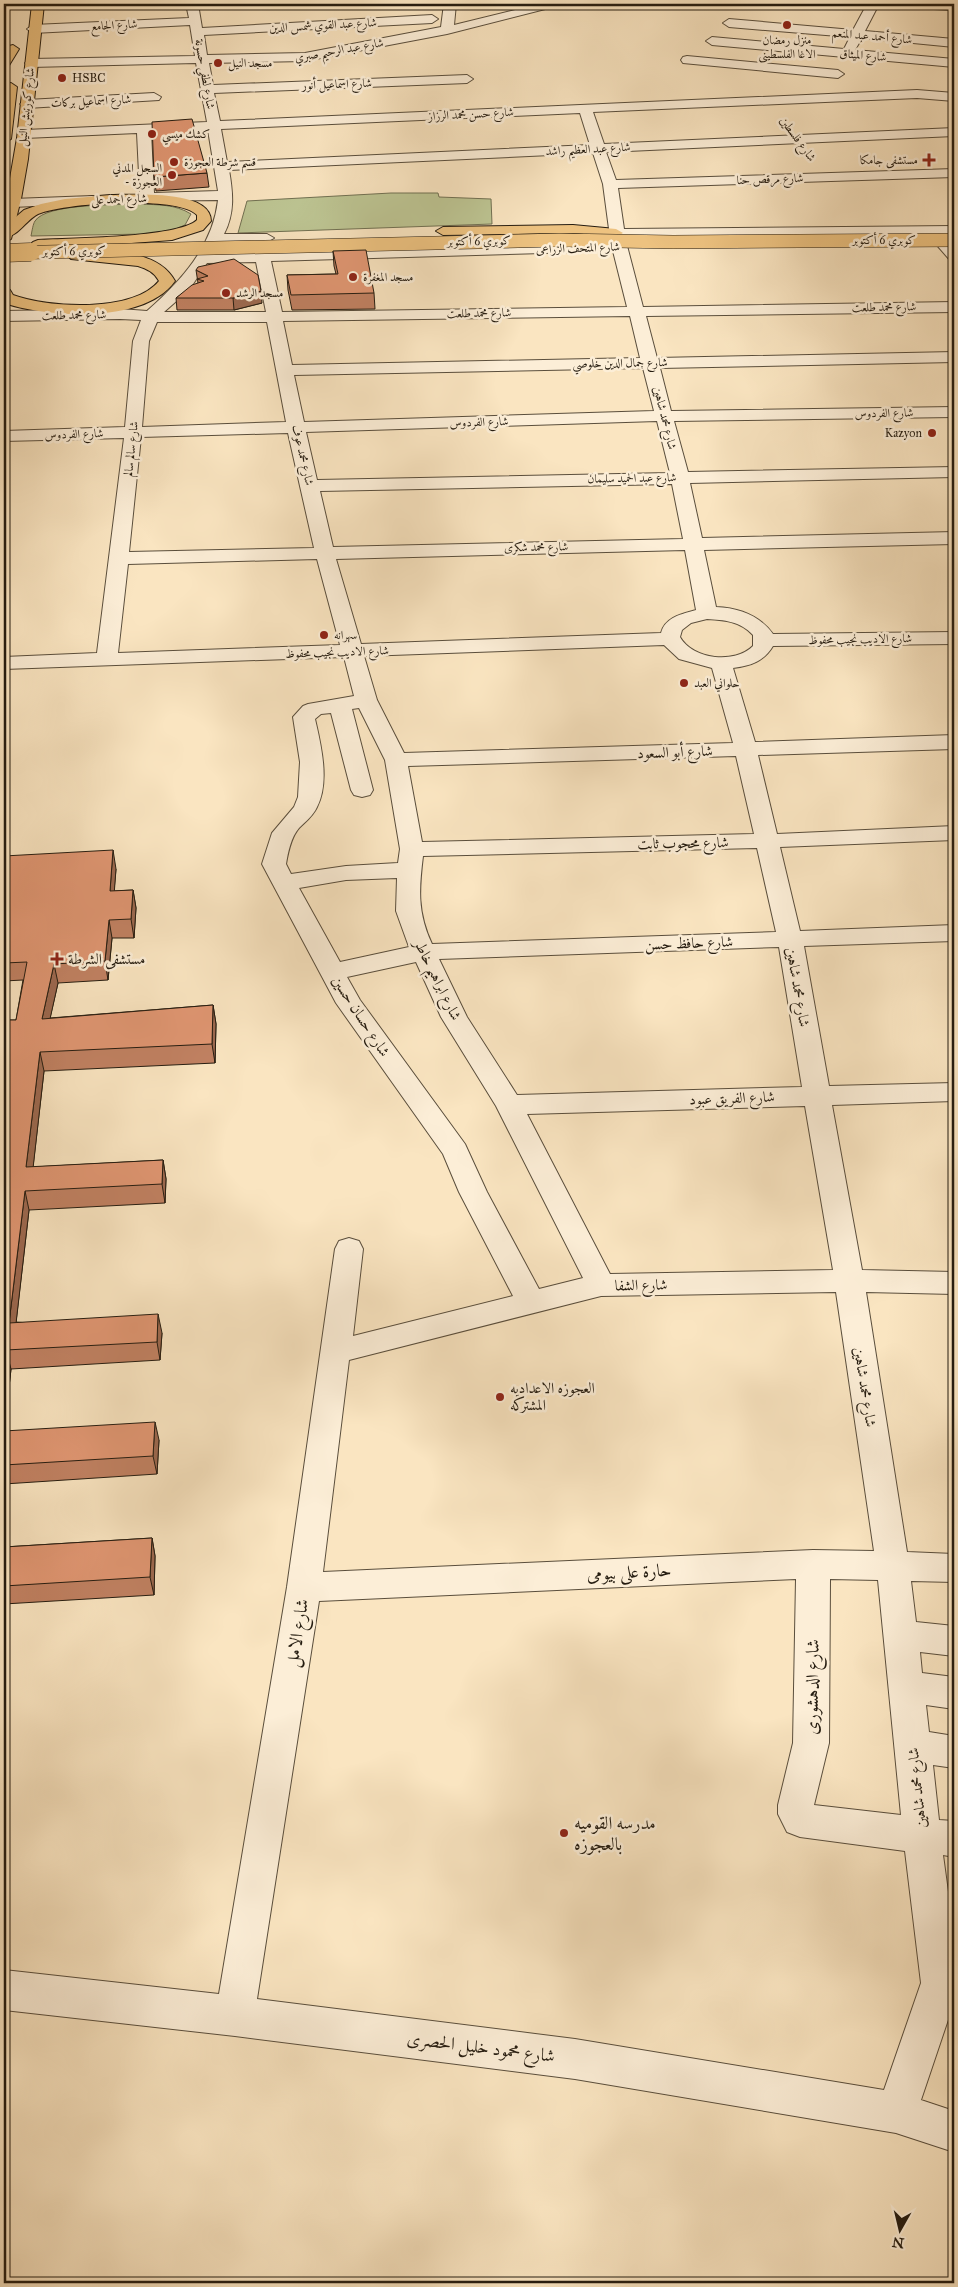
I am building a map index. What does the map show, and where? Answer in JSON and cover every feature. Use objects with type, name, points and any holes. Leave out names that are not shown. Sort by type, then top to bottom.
[{"type":"main road","name":"شارع كورنيش النيل","points":[[4,239],[13,203],[24,134],[33,29],[38,4]]},
{"type":"main road","name":"شارع كورنيش النيل","points":[[4,64],[14,45],[14,63],[4,139]]},
{"type":"main road","points":[[4,239],[31,212],[43,208],[102,201],[154,199],[190,204],[200,209],[204,215],[204,221],[198,227],[172,236],[37,248]]},
{"type":"main road","points":[[111,244],[215,237],[573,229],[618,239]]},
{"type":"main road","name":"كوبري 6 أكتوبر","points":[[4,253],[37,248],[111,244],[570,234],[680,238],[951,240]]},
{"type":"main road","name":"كوبري 6 أكتوبر","points":[[4,239],[37,248],[79,251],[559,240],[673,242],[951,240]]},
{"type":"main road","points":[[79,251],[143,254],[566,244],[597,246]]},
{"type":"main road","points":[[4,293],[6,298],[20,304],[81,309],[125,304],[150,297],[159,292],[168,281],[166,275],[154,266],[144,263],[37,248]]},
{"type":"street","name":"شارع لطفي حسونة","points":[[192,4],[226,196],[222,224],[202,259]]},
{"type":"street","points":[[447,24],[450,4]]},
{"type":"street","name":"شارع عبد الرحيم صبري","points":[[31,63],[203,59],[333,61],[447,24],[553,4]]},
{"type":"street","points":[[825,98],[873,4]]},
{"type":"street","points":[[914,4],[954,7]]},
{"type":"street","name":"شارع أحمد عبد المنعم","points":[[729,23],[954,44]]},
{"type":"street","name":"شارع عبد القوي شمس الدين","points":[[197,26],[447,24]]},
{"type":"street","name":"شارع الجامع","points":[[33,29],[197,26]]},
{"type":"street","name":"شارع الميثاق","points":[[712,41],[954,63]]},
{"type":"street","points":[[687,60],[752,72],[838,74]]},
{"type":"street","points":[[149,61],[154,97],[151,128],[154,199]]},
{"type":"street","points":[[333,61],[343,88]]},
{"type":"street","name":"شارع اسماعيل أنور","points":[[208,88],[343,88],[467,79]]},
{"type":"street","name":"شارع حسن محمد الرزاز","points":[[918,94],[954,82]]},
{"type":"street","points":[[95,84],[96,100]]},
{"type":"street","name":"شارع حسن محمد الرزاز","points":[[24,134],[214,125],[351,115],[378,118],[585,109],[740,96],[770,101],[918,94],[954,97]]},
{"type":"street","points":[[868,96],[929,174]]},
{"type":"street","name":"شارع اسماعيل بركات","points":[[27,104],[154,97]]},
{"type":"street","name":"شارع فلسطين","points":[[770,101],[825,177]]},
{"type":"street","name":"شارع محمد شاهين","points":[[585,109],[610,184],[618,239],[680,477],[708,613]]},
{"type":"street","points":[[378,118],[389,158]]},
{"type":"street","name":"شارع عبد العظيم راشد","points":[[221,166],[954,132]]},
{"type":"street","name":"شارع مرقص حنا","points":[[610,184],[954,173]]},
{"type":"street","name":"شارع احمد على","points":[[13,203],[226,196]]},
{"type":"street","name":"شارع المتحف الزراعى","points":[[214,239],[618,239],[954,230]]},
{"type":"street","name":"شارع المتحف الزراعى","points":[[202,259],[597,246],[618,239],[735,247],[951,240]]},
{"type":"street","points":[[951,240],[954,256]]},
{"type":"street","name":"شارع محمد عوف","points":[[262,257],[276,316],[296,428],[325,554],[353,651]]},
{"type":"street","name":"شارع سالم سالم","points":[[107,660],[133,433],[141,341],[151,316],[183,287],[202,259]]},
{"type":"street","name":"شارع محمد طلعت","points":[[4,316],[120,314],[174,318],[954,307]]},
{"type":"street","name":"شارع جمال الدين خلوصي","points":[[285,370],[954,357]]},
{"type":"street","name":"شارع الفردوس","points":[[4,436],[665,416],[954,412]]},
{"type":"street","name":"شارع عبد الحميد سليمان","points":[[310,486],[954,472]]},
{"type":"street","name":"شارع محمد شكرى","points":[[118,558],[954,538]]},
{"type":"street","points":[[708,613],[740,617],[754,623],[762,631],[766,640],[758,654],[735,662],[721,663],[694,658],[674,647],[670,639],[670,632],[675,625],[694,615],[708,613]]},
{"type":"street","name":"شارع الاديب نجيب محفوظ","points":[[766,640],[954,638]]},
{"type":"street","name":"شارع الاديب نجيب محفوظ","points":[[4,663],[670,639]]},
{"type":"street","name":"شارع ابراهيم خاطر","points":[[353,651],[366,700],[394,757],[411,860],[407,891],[408,911],[414,932],[454,1017],[509,1105],[601,1286]]},
{"type":"street","name":"شارع محمد شاهين","points":[[721,663],[746,750],[790,939],[849,1280],[893,1566],[912,1746],[938,1837],[948,1987],[896,2113]]},
{"type":"street","points":[[362,790],[332,764],[340,705],[366,700]]},
{"type":"street","name":"شارع حسان حسين","points":[[340,705],[311,711],[304,717],[311,746],[332,764],[310,789],[306,806],[285,831],[276,851],[274,864],[349,1003],[455,1151],[473,1192],[531,1302]]},
{"type":"street","name":"شارع أبو السعود","points":[[332,764],[394,757],[746,750],[954,742]]},
{"type":"street","name":"شارع محجوب ثابت","points":[[283,883],[411,860],[954,833]]},
{"type":"street","name":"شارع حافظ حسن","points":[[332,972],[424,952],[954,933]]},
{"type":"street","name":"شارع الفريق عبود","points":[[509,1105],[954,1092]]},
{"type":"street","name":"شارع الامل","points":[[235,2016],[304,1587],[349,1249]]},
{"type":"street","name":"شارع الشفا","points":[[335,1352],[601,1286],[849,1280],[954,1283]]},
{"type":"street","name":"حارة على بيومى","points":[[304,1587],[813,1564],[954,1568]]},
{"type":"street","name":"شارع الدهشورى","points":[[813,1564],[811,1743],[806,1768],[798,1789],[796,1814],[800,1820],[807,1822],[938,1837]]},
{"type":"street","points":[[900,1635],[954,1640]]},
{"type":"street","points":[[906,1688],[954,1693]]},
{"type":"street","points":[[912,1746],[954,1752]]},
{"type":"street","name":"شارع محمود خليل الحصرى","points":[[4,1990],[235,2016],[575,2059],[896,2113],[954,2131]]},
{"type":"green space","points":[[391,193],[438,193],[439,197],[491,199],[492,224],[238,233],[247,201]]},
{"type":"green space","points":[[140,204],[173,207],[191,214],[185,225],[173,230],[146,234],[31,236],[35,221],[42,215],[53,211],[84,206]]},
{"type":"building","name":"قسم شرطة العجوزة","points":[[192,119],[207,173],[154,177],[152,122]]},
{"type":"building","points":[[366,250],[374,293],[291,295],[287,275],[338,274],[333,251]]},
{"type":"building","points":[[234,259],[258,275],[261,291],[233,298],[176,298],[192,285],[204,281],[197,279],[208,276],[196,270],[198,267]]},
{"type":"building","points":[[113,850],[110,891],[133,890],[131,919],[109,920],[105,961],[54,964],[42,1019],[213,1005],[212,1044],[40,1052],[26,1167],[163,1160],[162,1184],[25,1191],[9,1323],[158,1314],[157,1342],[6,1350],[4,1373],[4,1020],[16,1020],[27,962],[4,963],[4,856]]},
{"type":"building","points":[[155,1422],[153,1456],[4,1465],[4,1431]]},
{"type":"building","points":[[152,1538],[150,1577],[4,1586],[4,1547]]},
{"type":"place","name":"منزل رمضان الاغا الفلسطينى","points":[[787,25]]},
{"type":"place","name":"مسجد النيل","points":[[218,63]]},
{"type":"place","name":"HSBC","points":[[62,78]]},
{"type":"place","name":"كشك ميسي","points":[[152,134]]},
{"type":"place","name":"مستشفى جامكا","points":[[929,160]]},
{"type":"place","name":"قسم شرطة العجوزة","points":[[174,162]]},
{"type":"place","name":"السجل المدني - العجوزة","points":[[172,175]]},
{"type":"place","name":"مسجد المغفرة","points":[[353,277]]},
{"type":"place","name":"مسجد الرشد","points":[[226,293]]},
{"type":"place","name":"Kazyon","points":[[932,433]]},
{"type":"place","name":"سهرانه","points":[[324,635]]},
{"type":"place","name":"حلواني العبد","points":[[684,683]]},
{"type":"place","name":"مستشفى الشرطة","points":[[57,959]]},
{"type":"place","name":"العجوزه الاعداديه المشتركه","points":[[500,1397]]},
{"type":"place","name":"مدرسه القوميه بالعجوزه","points":[[564,1833]]}]
